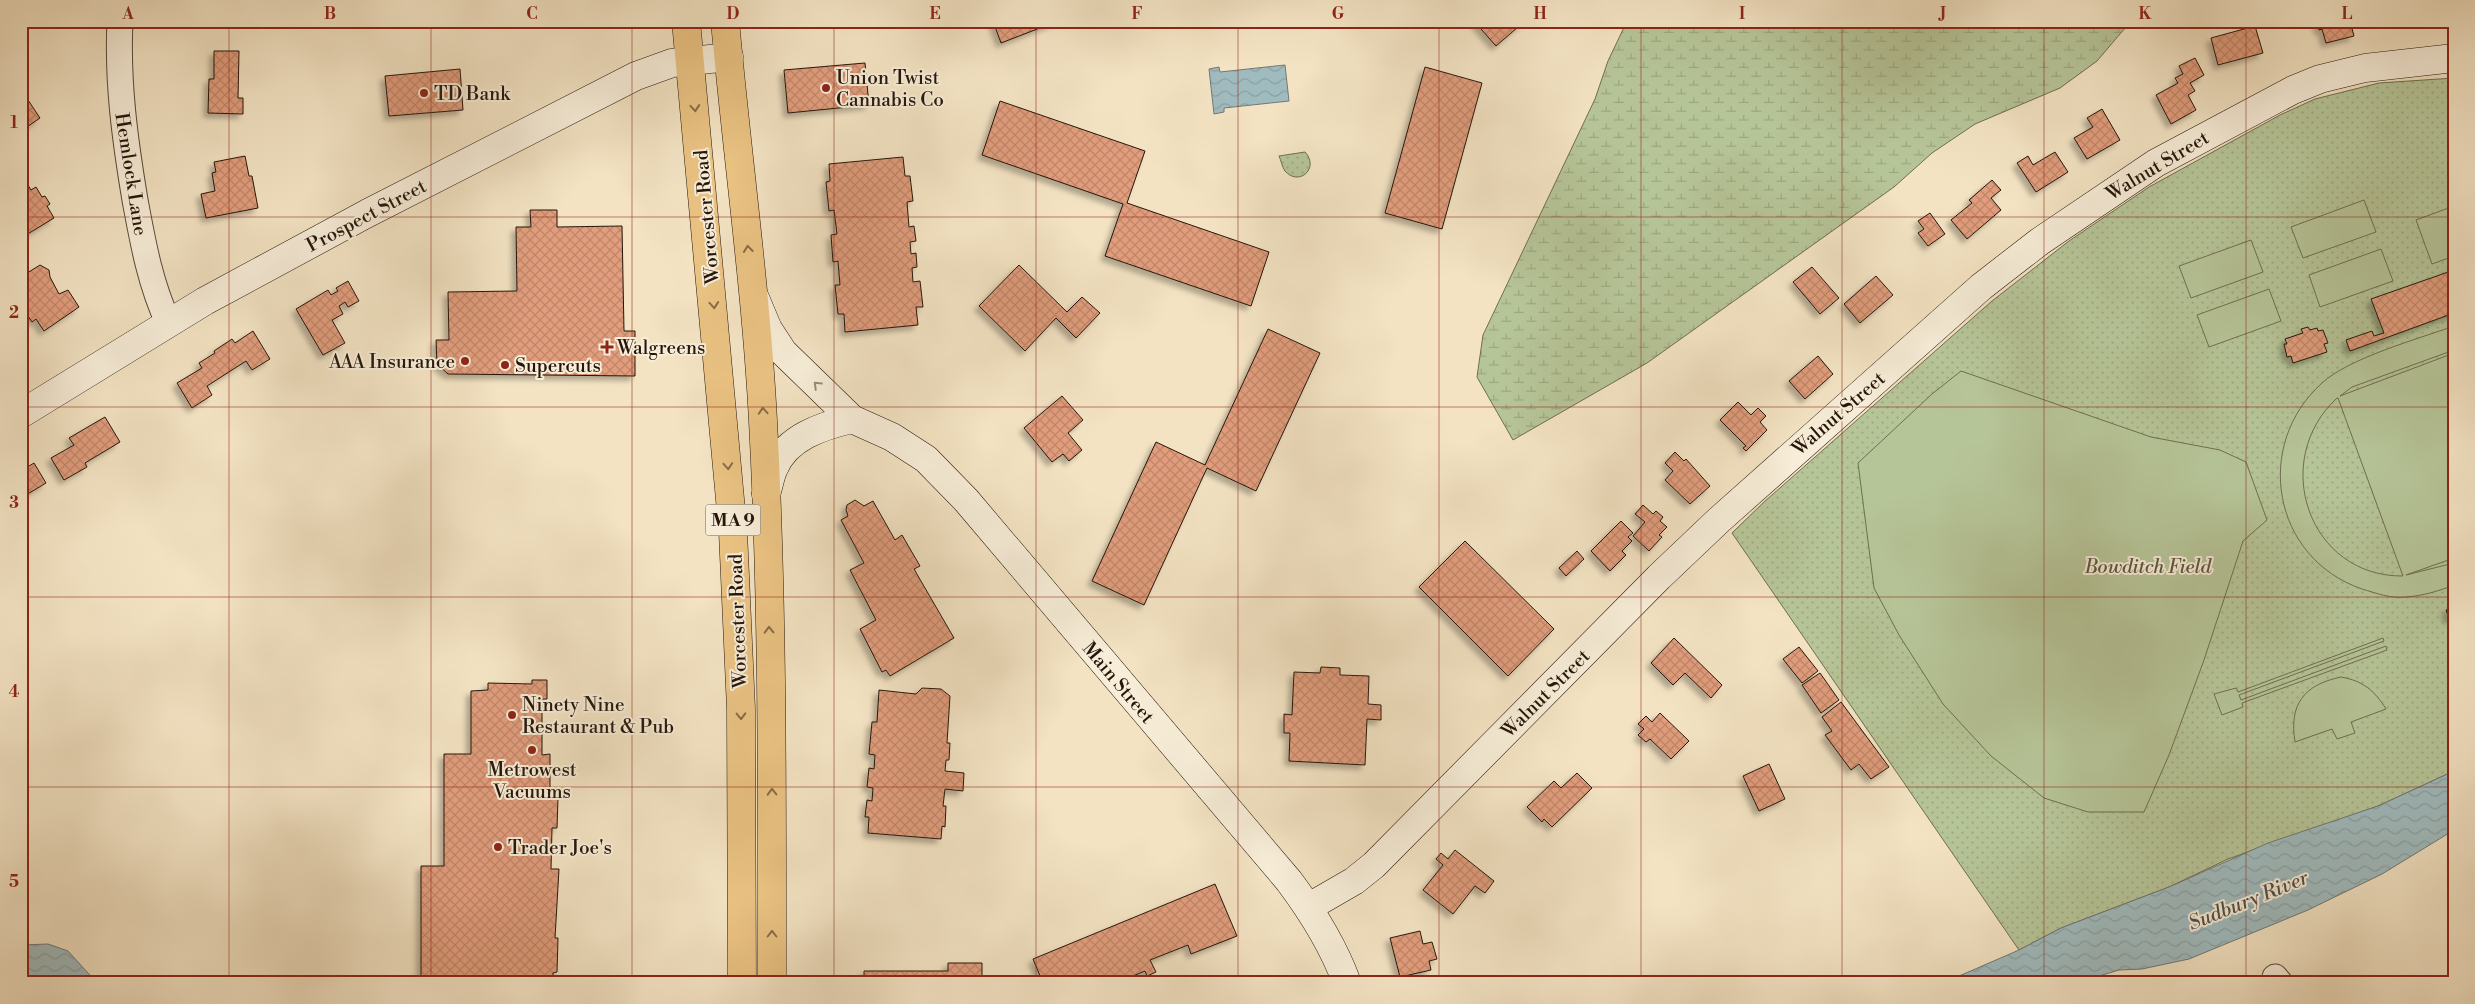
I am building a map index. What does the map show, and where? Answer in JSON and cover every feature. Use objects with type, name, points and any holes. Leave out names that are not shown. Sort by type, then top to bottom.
[{"type":"highway","name":"Worcester Road","points":[[686,21],[733,532],[741,709],[742,983]]},
{"type":"highway","name":"Worcester Road","points":[[725,21],[753,292],[763,421],[766,494],[772,983]]},
{"type":"street","name":"Hemlock Lane","points":[[120,21],[119,73],[126,146],[147,265],[168,322]]},
{"type":"street","name":"Prospect Street","points":[[21,414],[168,322],[368,213],[642,73],[691,59],[728,57]]},
{"type":"street","name":"Walnut Street","points":[[1309,907],[1354,881],[1374,865],[1659,577],[1719,520],[1981,287],[2039,242],[2156,163],[2293,90],[2320,79],[2365,68],[2454,58]]},
{"type":"street","name":"Main Street","points":[[753,292],[768,329],[782,352],[852,419],[892,437],[926,459],[945,476],[1309,907],[1338,959],[1347,983]]},
{"type":"street","points":[[766,494],[773,468],[784,450],[804,436],[826,425],[852,419]]},
{"type":"green space","points":[[1627,21],[2131,21],[2097,61],[2060,88],[1975,124],[1932,153],[1894,187],[1647,363],[1513,440],[1477,377],[1483,335],[1595,99],[1608,61]]},
{"type":"green space","name":"Bowditch Field","points":[[2454,78],[2454,771],[2378,806],[2228,859],[2169,887],[2061,928],[2019,950],[1732,533],[1764,502],[1992,301],[2069,241],[2149,187],[2280,115],[2315,99],[2379,83]]},
{"type":"green space","points":[[1305,152],[1310,164],[1306,174],[1296,177],[1285,171],[1279,156]]},
{"type":"green space","points":[[2364,200],[2376,232],[2303,258],[2291,227]]},
{"type":"green space","points":[[2454,206],[2454,256],[2432,264],[2416,220]]},
{"type":"green space","points":[[2251,240],[2263,272],[2191,298],[2179,266]]},
{"type":"green space","points":[[2381,249],[2393,281],[2320,307],[2309,275]]},
{"type":"green space","points":[[2269,289],[2281,321],[2209,347],[2197,315]]},
{"type":"green space","points":[[2454,326],[2454,350],[2352,387],[2340,396],[2454,353],[2454,558],[2406,575],[2454,563],[2454,585],[2418,596],[2400,597],[2378,594],[2362,589],[2332,574],[2308,552],[2292,527],[2282,498],[2281,467],[2286,437],[2300,408],[2322,383],[2334,374],[2366,357]],"holes":[[[2338,398],[2403,576],[2370,571],[2343,557],[2323,537],[2309,511],[2303,482],[2305,453],[2316,424]]]},
{"type":"green space","points":[[1961,371],[2151,437],[2220,450],[2246,462],[2267,520],[2243,541],[2204,660],[2169,755],[2144,812],[2088,812],[2044,798],[1991,756],[1943,704],[1899,635],[1874,588],[1858,463],[1932,394]]},
{"type":"green space","points":[[2383,638],[2384,641],[2239,695],[2241,700],[2386,646],[2387,650],[2242,703],[2243,707],[2222,715],[2214,694],[2236,688],[2238,692]]},
{"type":"green space","points":[[2341,677],[2356,681],[2367,687],[2386,709],[2351,722],[2355,733],[2337,739],[2332,729],[2295,742],[2294,717],[2302,699],[2308,691],[2317,685]]},
{"type":"water","points":[[1285,65],[1289,101],[1224,108],[1224,112],[1214,114],[1209,69],[1219,67],[1220,72]]},
{"type":"water","name":"Sudbury River","points":[[2454,771],[2454,830],[2382,874],[2308,910],[2189,959],[2142,969],[2119,970],[2076,983],[1943,983],[2019,950],[2061,928],[2169,887],[2268,843],[2378,806]]},
{"type":"water","points":[[48,944],[68,951],[97,983],[21,983],[21,945]]},
{"type":"building","points":[[993,21],[1058,21],[1001,43]]},
{"type":"building","points":[[1474,21],[1525,21],[1496,46]]},
{"type":"building","points":[[2317,21],[2350,21],[2354,36],[2326,43],[2322,29],[2319,30]]},
{"type":"building","points":[[2255,26],[2263,53],[2218,65],[2211,38]]},
{"type":"building","points":[[214,51],[239,51],[238,98],[243,98],[243,114],[208,113],[209,79],[214,79]]},
{"type":"building","points":[[2195,58],[2204,75],[2190,83],[2195,91],[2188,95],[2196,110],[2171,124],[2156,95],[2178,83],[2175,78],[2183,74],[2179,66]]},
{"type":"building","name":"Union Twist Cannabis Co","points":[[865,63],[869,105],[788,113],[784,70]]},
{"type":"building","points":[[1425,67],[1482,83],[1442,229],[1385,213]]},
{"type":"building","name":"TD Bank","points":[[460,69],[463,110],[389,116],[385,76]]},
{"type":"building","points":[[28,100],[40,118],[21,131],[21,105]]},
{"type":"building","points":[[1000,101],[1145,151],[1127,203],[1269,252],[1251,306],[1105,256],[1123,204],[982,155]]},
{"type":"building","points":[[2102,109],[2120,140],[2087,159],[2074,138],[2093,127],[2087,118]]},
{"type":"building","points":[[2055,152],[2068,172],[2036,192],[2017,163],[2028,156],[2033,165]]},
{"type":"building","points":[[245,156],[249,176],[252,176],[258,208],[206,218],[201,194],[215,191],[212,173],[216,172],[214,162]]},
{"type":"building","points":[[903,157],[905,176],[910,176],[913,201],[907,202],[909,227],[914,226],[916,241],[910,242],[911,254],[916,253],[917,267],[912,268],[913,282],[920,281],[923,307],[916,307],[918,325],[845,332],[844,314],[838,314],[835,285],[840,285],[838,261],[833,262],[831,235],[837,234],[834,210],[829,211],[826,182],[830,181],[829,164]]},
{"type":"building","points":[[21,174],[31,190],[36,187],[42,197],[45,196],[50,204],[47,206],[54,218],[26,235],[21,228]]},
{"type":"building","points":[[1992,180],[2001,190],[1991,198],[2001,210],[1967,239],[1951,220],[1972,203],[1969,200]]},
{"type":"building","points":[[530,210],[557,210],[557,227],[622,226],[624,331],[635,331],[635,376],[448,374],[437,364],[436,340],[449,340],[448,292],[517,291],[516,227],[531,227]]},
{"type":"building","points":[[1930,213],[1945,234],[1928,246],[1918,233],[1924,229],[1918,221]]},
{"type":"building","points":[[40,265],[49,270],[50,277],[59,294],[68,290],[79,307],[44,331],[36,319],[32,322],[21,306],[23,301],[21,298],[21,277]]},
{"type":"building","points":[[1019,265],[1067,312],[1082,297],[1100,313],[1076,338],[1056,318],[1025,351],[979,306]]},
{"type":"building","points":[[1812,267],[1839,298],[1820,314],[1793,282]]},
{"type":"building","points":[[2454,270],[2454,313],[2350,351],[2346,340],[2372,331],[2374,336],[2384,333],[2371,299]]},
{"type":"building","points":[[1876,276],[1893,295],[1860,323],[1844,304]]},
{"type":"building","points":[[348,281],[359,301],[348,307],[345,302],[339,306],[343,314],[332,320],[345,343],[323,355],[296,309],[328,290],[331,295],[338,291],[336,288]]},
{"type":"building","points":[[2308,327],[2310,330],[2317,328],[2318,331],[2323,330],[2328,343],[2324,344],[2327,352],[2293,363],[2291,356],[2287,357],[2284,344],[2287,344],[2285,339],[2303,333],[2301,329]]},
{"type":"building","points":[[1268,329],[1320,353],[1256,491],[1207,468],[1144,605],[1092,581],[1156,442],[1205,465]]},
{"type":"building","points":[[253,331],[270,359],[252,370],[246,361],[207,386],[212,395],[192,408],[177,383],[202,368],[199,363],[215,353],[214,351],[232,339],[235,343]]},
{"type":"building","points":[[1818,356],[1833,374],[1805,399],[1789,381]]},
{"type":"building","points":[[1062,396],[1083,420],[1068,433],[1082,450],[1069,461],[1063,454],[1052,462],[1024,428]]},
{"type":"building","points":[[1738,402],[1751,415],[1758,408],[1766,416],[1760,422],[1767,430],[1746,451],[1743,448],[1746,446],[1720,420]]},
{"type":"building","points":[[105,417],[120,442],[85,463],[87,467],[64,480],[51,458],[74,445],[69,438]]},
{"type":"building","points":[[1675,452],[1684,461],[1686,459],[1710,486],[1690,504],[1665,480],[1673,471],[1665,463]]},
{"type":"building","points":[[34,463],[46,483],[21,498],[21,471]]},
{"type":"building","points":[[855,500],[864,506],[873,501],[895,540],[902,535],[920,566],[914,569],[954,638],[890,676],[886,670],[882,672],[860,629],[876,620],[850,570],[864,563],[841,520],[848,516],[847,505]]},
{"type":"building","points":[[1643,505],[1653,514],[1656,511],[1663,517],[1660,521],[1667,527],[1659,535],[1662,537],[1649,551],[1633,536],[1645,522],[1635,514]]},
{"type":"building","points":[[1621,521],[1633,533],[1628,537],[1632,541],[1622,551],[1626,555],[1610,571],[1591,551]]},
{"type":"building","points":[[1465,541],[1554,629],[1508,676],[1419,587]]},
{"type":"building","points":[[1577,551],[1584,559],[1566,576],[1559,568]]},
{"type":"building","points":[[2454,607],[2454,618],[2449,619],[2446,610]]},
{"type":"building","points":[[1674,638],[1722,685],[1711,698],[1685,673],[1673,685],[1651,663]]},
{"type":"building","points":[[1799,647],[1818,671],[1802,683],[1783,659]]},
{"type":"building","points":[[1321,667],[1340,668],[1340,675],[1369,676],[1368,704],[1381,705],[1381,720],[1367,719],[1365,765],[1289,761],[1290,733],[1284,733],[1284,714],[1292,715],[1294,672],[1320,673]]},
{"type":"building","points":[[1820,673],[1839,700],[1821,713],[1802,685]]},
{"type":"building","name":"Trader Joe's","points":[[532,680],[547,680],[547,699],[542,699],[542,755],[550,754],[550,797],[558,798],[557,828],[552,828],[551,869],[559,869],[555,938],[558,938],[557,972],[553,973],[553,983],[421,983],[421,866],[444,866],[444,754],[471,754],[471,691],[488,690],[488,683],[532,684]]},
{"type":"building","points":[[922,688],[941,689],[950,696],[947,743],[950,743],[949,760],[946,760],[945,771],[964,773],[963,791],[945,789],[943,806],[946,806],[945,827],[942,826],[941,839],[868,833],[869,817],[865,817],[867,800],[872,801],[873,788],[867,787],[869,768],[874,769],[875,755],[869,754],[872,722],[877,722],[879,690],[916,694]]},
{"type":"building","points":[[1841,702],[1889,767],[1871,779],[1859,764],[1851,770],[1825,735],[1832,731],[1822,717]]},
{"type":"building","points":[[1660,713],[1689,741],[1671,759],[1650,739],[1646,742],[1638,735],[1644,729],[1638,724],[1646,716],[1652,722]]},
{"type":"building","points":[[1769,764],[1785,799],[1759,811],[1743,776]]},
{"type":"building","points":[[1577,773],[1592,788],[1552,827],[1544,819],[1542,822],[1527,807],[1554,781],[1561,788]]},
{"type":"building","points":[[1455,850],[1494,881],[1485,893],[1475,886],[1453,914],[1423,890],[1443,865],[1436,859],[1441,853],[1448,859]]},
{"type":"building","points":[[1215,884],[1237,936],[1191,954],[1188,945],[1150,960],[1156,972],[1147,976],[1145,971],[1116,983],[1043,983],[1033,959]]},
{"type":"building","points":[[1420,931],[1423,944],[1432,942],[1437,959],[1429,961],[1431,970],[1400,977],[1390,938]]},
{"type":"building","points":[[948,963],[982,963],[982,983],[864,983],[864,971],[948,971]]},
{"type":"place","name":"Union Twist Cannabis Co","points":[[826,88]]},
{"type":"place","name":"TD Bank","points":[[424,93]]},
{"type":"place","name":"Walgreens","points":[[607,347]]},
{"type":"place","name":"AAA Insurance","points":[[465,361]]},
{"type":"place","name":"Supercuts","points":[[505,365]]},
{"type":"place","name":"Ninety Nine Restaurant & Pub","points":[[512,715]]},
{"type":"place","name":"Metrowest Vacuums","points":[[532,750]]},
{"type":"place","name":"Trader Joe's","points":[[498,847]]}]
